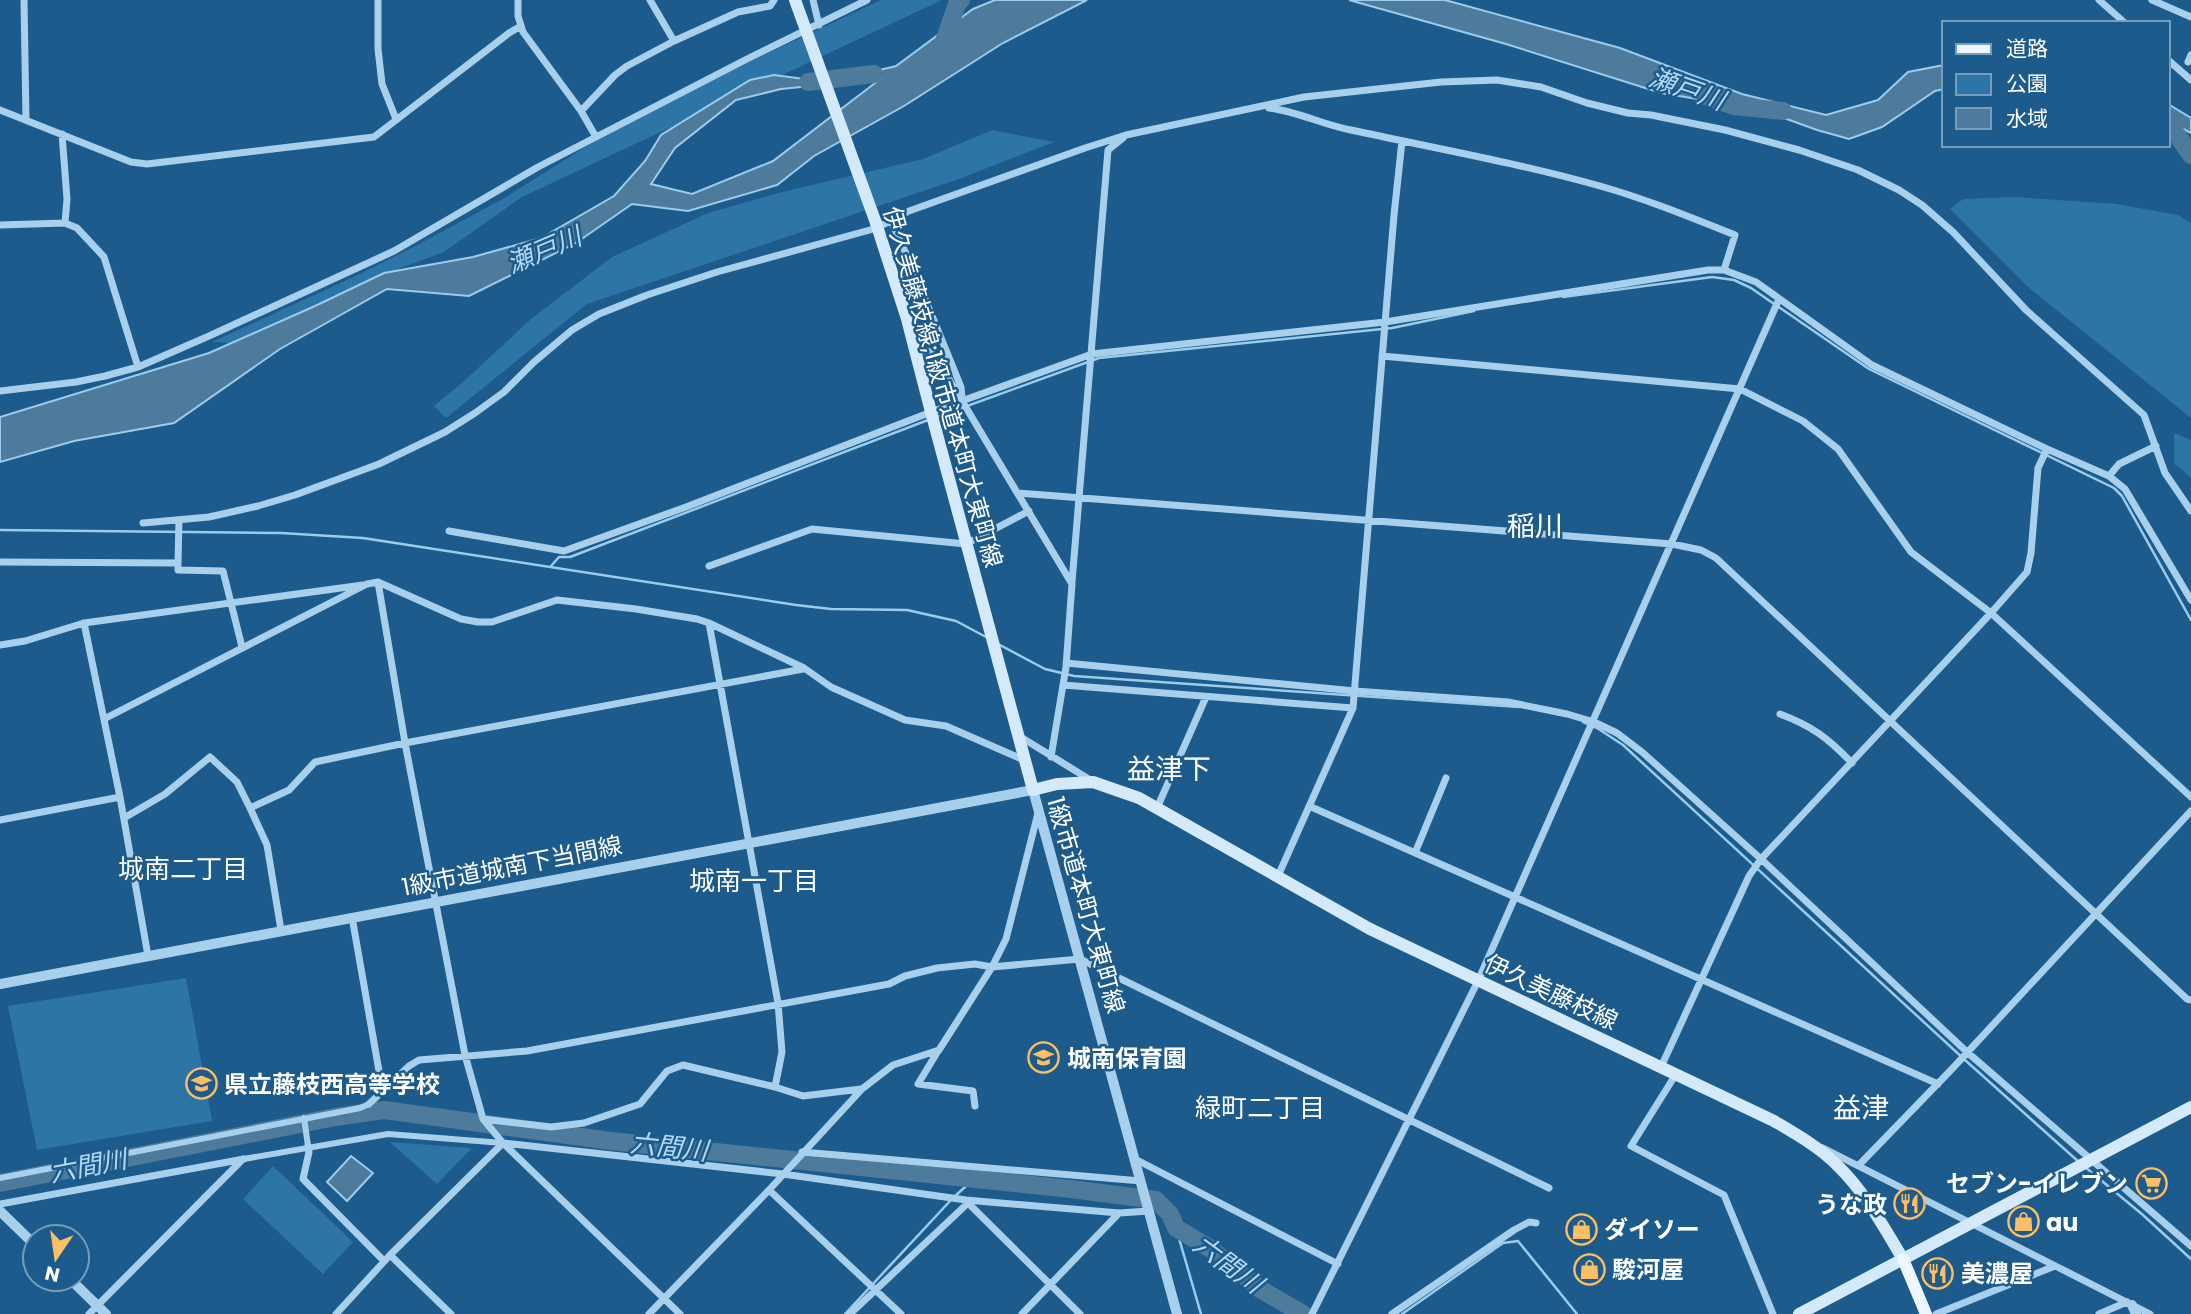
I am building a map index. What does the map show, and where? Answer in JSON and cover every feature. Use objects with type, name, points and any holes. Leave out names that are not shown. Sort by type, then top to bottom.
[{"type":"main road","name":"伊久美藤枝線;1級市道本町大東町線","points":[[795,0],[903,306],[1033,790]]},
{"type":"main road","name":"伊久美藤枝線","points":[[1033,790],[1057,784],[1093,782],[1139,798],[1370,929],[1774,1121],[1809,1142],[1854,1183],[1903,1259]]},
{"type":"main road","points":[[1799,1314],[2191,1107]]},
{"type":"main road","points":[[1903,1259],[1926,1314]]},
{"type":"street","points":[[24,0],[26,120]]},
{"type":"street","points":[[378,0],[378,49],[382,84],[396,119]]},
{"type":"street","points":[[518,0],[518,16],[531,45],[596,137]]},
{"type":"street","points":[[650,0],[674,41]]},
{"type":"street","points":[[580,111],[621,71],[674,41],[738,12],[770,6],[774,0]]},
{"type":"street","points":[[813,0],[819,24]]},
{"type":"street","points":[[0,391],[76,382],[138,366],[394,251],[538,167],[867,0]]},
{"type":"street","points":[[2098,0],[2123,21]]},
{"type":"street","points":[[2152,0],[2191,17]]},
{"type":"street","points":[[0,110],[131,162],[147,164],[374,137],[521,26]]},
{"type":"street","points":[[2170,62],[2191,80]]},
{"type":"street","points":[[144,523],[209,517],[283,499],[380,464],[445,432],[475,413],[504,392],[572,330],[599,314],[717,272],[877,228],[909,211],[972,187],[1126,135],[1304,97],[1441,82],[1512,81],[1628,113],[1725,130],[1799,150],[1858,170],[1899,190],[1922,205],[1953,232],[2026,310],[2144,415],[2165,473],[2191,511]]},
{"type":"street","points":[[1263,107],[1283,109],[1347,130],[1599,186],[1673,210],[1735,235],[1724,270]]},
{"type":"street","points":[[62,134],[67,199],[65,223]]},
{"type":"street","points":[[1051,757],[1066,665],[1108,150],[1126,135]]},
{"type":"street","points":[[1278,876],[1353,708],[1402,141]]},
{"type":"street","points":[[891,221],[961,387],[963,402]]},
{"type":"street","points":[[0,225],[65,223],[77,228],[104,257],[138,366]]},
{"type":"street","points":[[449,531],[564,551],[931,411],[963,402],[1092,354],[1385,322],[1707,270],[1724,270],[1756,282],[1872,365],[2109,476],[2125,489],[2191,600]]},
{"type":"street","points":[[1312,1314],[1478,981],[1779,299]]},
{"type":"street","points":[[915,350],[928,351],[935,356],[1072,584]]},
{"type":"street","points":[[1382,356],[1740,389],[1803,421],[1838,449],[1911,552],[1991,613],[2191,797]]},
{"type":"street","points":[[2109,476],[2119,464],[2156,446]]},
{"type":"street","points":[[1661,1067],[1749,876],[1761,859],[2027,572],[2038,468],[2047,449]]},
{"type":"street","points":[[1018,493],[1672,544],[1701,550],[1716,558],[2191,1000]]},
{"type":"street","points":[[709,566],[812,529],[967,544],[1029,511]]},
{"type":"street","points":[[179,520],[178,570],[223,571],[242,647]]},
{"type":"street","points":[[0,562],[178,563]]},
{"type":"street","points":[[378,582],[405,743],[465,1055],[484,1119],[503,1143],[680,1314]]},
{"type":"street","points":[[0,645],[25,641],[84,623],[378,582],[461,619],[478,622],[492,622],[557,600],[636,609],[709,624],[804,668],[831,687],[905,720],[946,726],[1024,760]]},
{"type":"street","points":[[104,719],[367,584]]},
{"type":"street","points":[[84,623],[120,797],[148,956]]},
{"type":"street","points":[[709,624],[778,1003],[782,1052],[775,1087]]},
{"type":"street","points":[[1066,665],[1508,702],[1567,713],[1617,733],[1642,752],[1761,859],[1967,1052],[2191,1246]]},
{"type":"street","points":[[250,808],[289,790],[315,762],[804,668]]},
{"type":"street","points":[[1063,685],[1353,708]]},
{"type":"street","points":[[1157,808],[1206,697]]},
{"type":"street","points":[[1780,714],[1813,728],[1852,763]]},
{"type":"street","points":[[1018,735],[1093,782]]},
{"type":"street","points":[[124,818],[165,794],[210,757],[237,782],[267,845],[281,930]]},
{"type":"street","points":[[1415,853],[1446,778]]},
{"type":"street","name":"1級市道城南下当間線","points":[[0,984],[1033,790]]},
{"type":"street","name":"1級市道本町大東町線","points":[[1033,790],[1177,1314]]},
{"type":"street","points":[[0,820],[120,797]]},
{"type":"street","points":[[1309,806],[1938,1084]]},
{"type":"street","points":[[975,1106],[973,1091],[918,1084],[992,967],[1006,940],[1038,810]]},
{"type":"street","points":[[1859,1165],[1938,1084],[2191,811]]},
{"type":"street","points":[[352,917],[384,1088]]},
{"type":"street","points":[[0,1178],[360,1108],[369,1104],[384,1088],[419,1060],[527,1051],[889,984],[905,976],[937,968],[975,964],[992,967],[1080,959],[1549,1188]]},
{"type":"street","points":[[649,1314],[862,1089],[893,1065],[939,1050]]},
{"type":"street","points":[[484,1119],[551,1126],[584,1123],[640,1104],[667,1071],[683,1065],[803,1096],[862,1089]]},
{"type":"street","points":[[1676,1074],[1631,1146],[1724,1195],[1773,1314]]},
{"type":"street","points":[[304,1118],[309,1152],[303,1179],[451,1314]]},
{"type":"street","points":[[0,1204],[309,1146],[388,1134],[503,1143],[783,1174],[967,1202],[1119,1213],[1149,1211]]},
{"type":"street","points":[[1809,1142],[1859,1165],[2131,1307],[2150,1314]]},
{"type":"street","points":[[336,1314],[387,1258],[503,1143]]},
{"type":"street","points":[[802,1153],[1141,1181]]},
{"type":"street","points":[[82,1293],[97,1311],[244,1159]]},
{"type":"street","points":[[1135,1159],[1338,1264]]},
{"type":"street","points":[[769,1190],[901,1314]]},
{"type":"street","points":[[967,1202],[1080,1314]]},
{"type":"street","points":[[850,1314],[967,1202]]},
{"type":"street","points":[[0,1211],[21,1231]]},
{"type":"street","points":[[1023,1314],[1119,1213]]},
{"type":"street","points":[[1392,1314],[1514,1230],[1529,1222],[1536,1223]]},
{"type":"street","points":[[1936,1314],[2055,1266]]},
{"type":"street","points":[[2099,1314],[2131,1307]]},
{"type":"green space","points":[[881,0],[942,0],[522,197],[444,252],[390,272],[231,343],[212,342],[419,244],[501,200],[587,146],[700,85]]},
{"type":"green space","points":[[992,130],[1054,142],[959,179],[587,304],[446,418],[434,406],[531,319],[612,257],[708,213],[782,192],[923,159]]},
{"type":"green space","points":[[2015,197],[2116,204],[2178,215],[2191,223],[2191,418],[2028,287],[1950,209],[1963,199]]},
{"type":"green space","points":[[2174,433],[2191,440],[2191,478],[2174,463]]},
{"type":"green space","points":[[186,978],[212,1121],[37,1150],[8,1006]]},
{"type":"green space","points":[[390,1142],[472,1148],[437,1184]]},
{"type":"green space","points":[[273,1166],[353,1242],[323,1274],[243,1199]]},
{"type":"water","points":[[995,0],[1087,0],[1003,43],[904,106],[814,156],[777,185],[688,211],[632,204],[576,243],[469,296],[387,289],[280,349],[174,423],[74,441],[0,462],[0,417],[209,353],[384,273],[473,257],[541,238],[614,196],[645,161],[661,135],[750,80],[774,75],[820,81],[822,85],[781,89],[736,100],[675,148],[651,184],[692,194],[773,161],[879,80],[852,83],[850,77],[896,66],[973,9]]},
{"type":"water","points":[[1349,0],[1445,0],[1620,48],[1742,94],[1826,115],[1878,100],[1908,72],[1942,65],[1942,89],[1935,91],[1882,127],[1849,139],[1759,109],[1661,93],[1506,44]]},
{"type":"water","points":[[2170,105],[2191,118],[2191,133],[2170,122]]},
{"type":"water","points":[[351,1156],[373,1173],[347,1201],[327,1182]]},
{"type":"waterway","points":[[942,47],[957,4],[961,0]]},
{"type":"waterway","name":"瀬戸川","points":[[808,82],[874,74]]},
{"type":"waterway","name":"瀬戸川","points":[[1705,96],[1734,106],[1783,111]]},
{"type":"waterway","name":"瀬戸川","points":[[2170,125],[2191,155]]},
{"type":"waterway","points":[[1563,297],[1712,277],[1734,280],[1751,288],[1869,369],[2114,488],[2122,496],[2191,620]]},
{"type":"waterway","points":[[937,417],[1099,358],[1392,328],[1474,311]]},
{"type":"waterway","points":[[551,566],[559,557],[570,557],[928,420]]},
{"type":"waterway","points":[[0,530],[281,533],[363,538],[796,605],[831,609],[907,610],[956,621],[986,637]]},
{"type":"waterway","points":[[998,644],[1045,669],[1074,676],[1519,707]]},
{"type":"waterway","points":[[1583,722],[1623,745],[2080,1163]]},
{"type":"waterway","name":"六間川","points":[[0,1183],[335,1117],[384,1110],[611,1141],[1156,1200],[1170,1214],[1176,1228],[1211,1249],[1260,1289],[1303,1314]]},
{"type":"waterway","points":[[2085,1167],[2191,1259]]},
{"type":"waterway","points":[[955,1196],[974,1179]]},
{"type":"waterway","points":[[845,1314],[950,1201]]},
{"type":"waterway","points":[[1176,1228],[1201,1314]]},
{"type":"waterway","points":[[1402,1314],[1503,1243],[1518,1241],[1577,1314]]},
{"type":"place","name":"城南保育園","points":[[1044,1058]]},
{"type":"place","name":"県立藤枝西高等学校","points":[[201,1084]]},
{"type":"place","name":"セブン-イレブン","points":[[2151,1183]]},
{"type":"place","name":"うな政","points":[[1910,1204]]},
{"type":"place","name":"au","points":[[2023,1222]]},
{"type":"place","name":"ダイソー","points":[[1581,1229]]},
{"type":"place","name":"駿河屋","points":[[1589,1269]]},
{"type":"place","name":"美濃屋","points":[[1938,1273]]},
{"type":"district","name":"稲川","points":[[1535,526]]},
{"type":"district","name":"益津下","points":[[1169,769]]},
{"type":"district","name":"城南二丁目","points":[[183,869]]},
{"type":"district","name":"城南一丁目","points":[[754,881]]},
{"type":"district","name":"緑町二丁目","points":[[1260,1108]]},
{"type":"district","name":"益津","points":[[1861,1108]]}]
